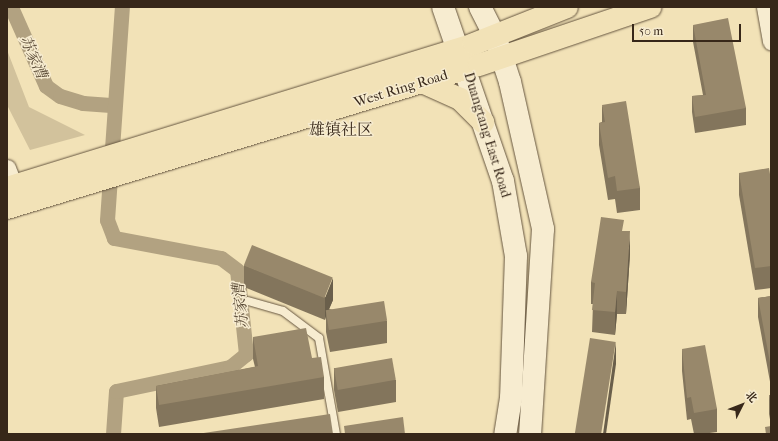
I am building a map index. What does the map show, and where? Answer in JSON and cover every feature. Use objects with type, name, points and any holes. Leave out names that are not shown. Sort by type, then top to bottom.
[{"type":"main road","name":"Duangtang East Road","points":[[443,7],[467,68],[503,181],[516,256],[511,398],[505,434]]},
{"type":"main road","name":"Duangtang East Road","points":[[480,7],[502,57],[543,229],[530,434]]},
{"type":"main road","name":"West Ring Road","points":[[9,181],[83,164],[460,48],[568,7]]},
{"type":"main road","name":"West Ring Road","points":[[7,208],[88,186],[467,68],[650,7]]},
{"type":"main road","points":[[422,82],[460,99],[483,122]]},
{"type":"street","points":[[765,7],[771,41]]},
{"type":"lane","points":[[248,301],[283,311],[320,338],[336,434]]},
{"type":"shaded area","points":[[7,50],[29,107],[85,135],[30,150],[7,105]]},
{"type":"building","points":[[728,18],[746,108],[695,117],[692,96],[706,95],[693,25]]},
{"type":"building","points":[[626,101],[640,188],[617,191],[615,176],[608,178],[599,123],[605,122],[602,105]]},
{"type":"building","points":[[769,168],[771,180],[771,266],[755,268],[739,173]]},
{"type":"building","points":[[601,217],[624,220],[622,231],[630,231],[626,292],[617,291],[615,312],[592,310],[595,283],[591,282]]},
{"type":"building","points":[[252,245],[333,278],[324,298],[244,265]]},
{"type":"building","points":[[771,296],[771,368],[758,298]]},
{"type":"building","points":[[384,301],[387,321],[329,330],[326,310]]},
{"type":"building","points":[[306,328],[312,358],[321,357],[324,377],[159,405],[156,386],[258,366],[253,337]]},
{"type":"building","points":[[590,338],[616,342],[601,434],[575,434]]},
{"type":"building","points":[[705,345],[717,409],[694,413],[691,397],[687,398],[682,349]]},
{"type":"building","points":[[392,358],[396,380],[338,390],[334,368]]},
{"type":"building","points":[[769,395],[771,395],[771,406]]},
{"type":"building","points":[[330,414],[333,434],[197,434]]},
{"type":"building","points":[[403,417],[405,434],[345,434],[344,426]]},
{"type":"building","points":[[771,426],[771,434],[766,434],[765,427]]},
{"type":"waterway","name":"苏家漕","points":[[11,7],[46,86],[60,96],[83,103],[114,105]]},
{"type":"waterway","name":"苏家漕","points":[[113,434],[116,391],[230,367],[246,354],[237,270],[221,258],[114,238],[107,220],[122,7]]},
{"type":"district","name":"雄镇社区","points":[[341,130]]}]
